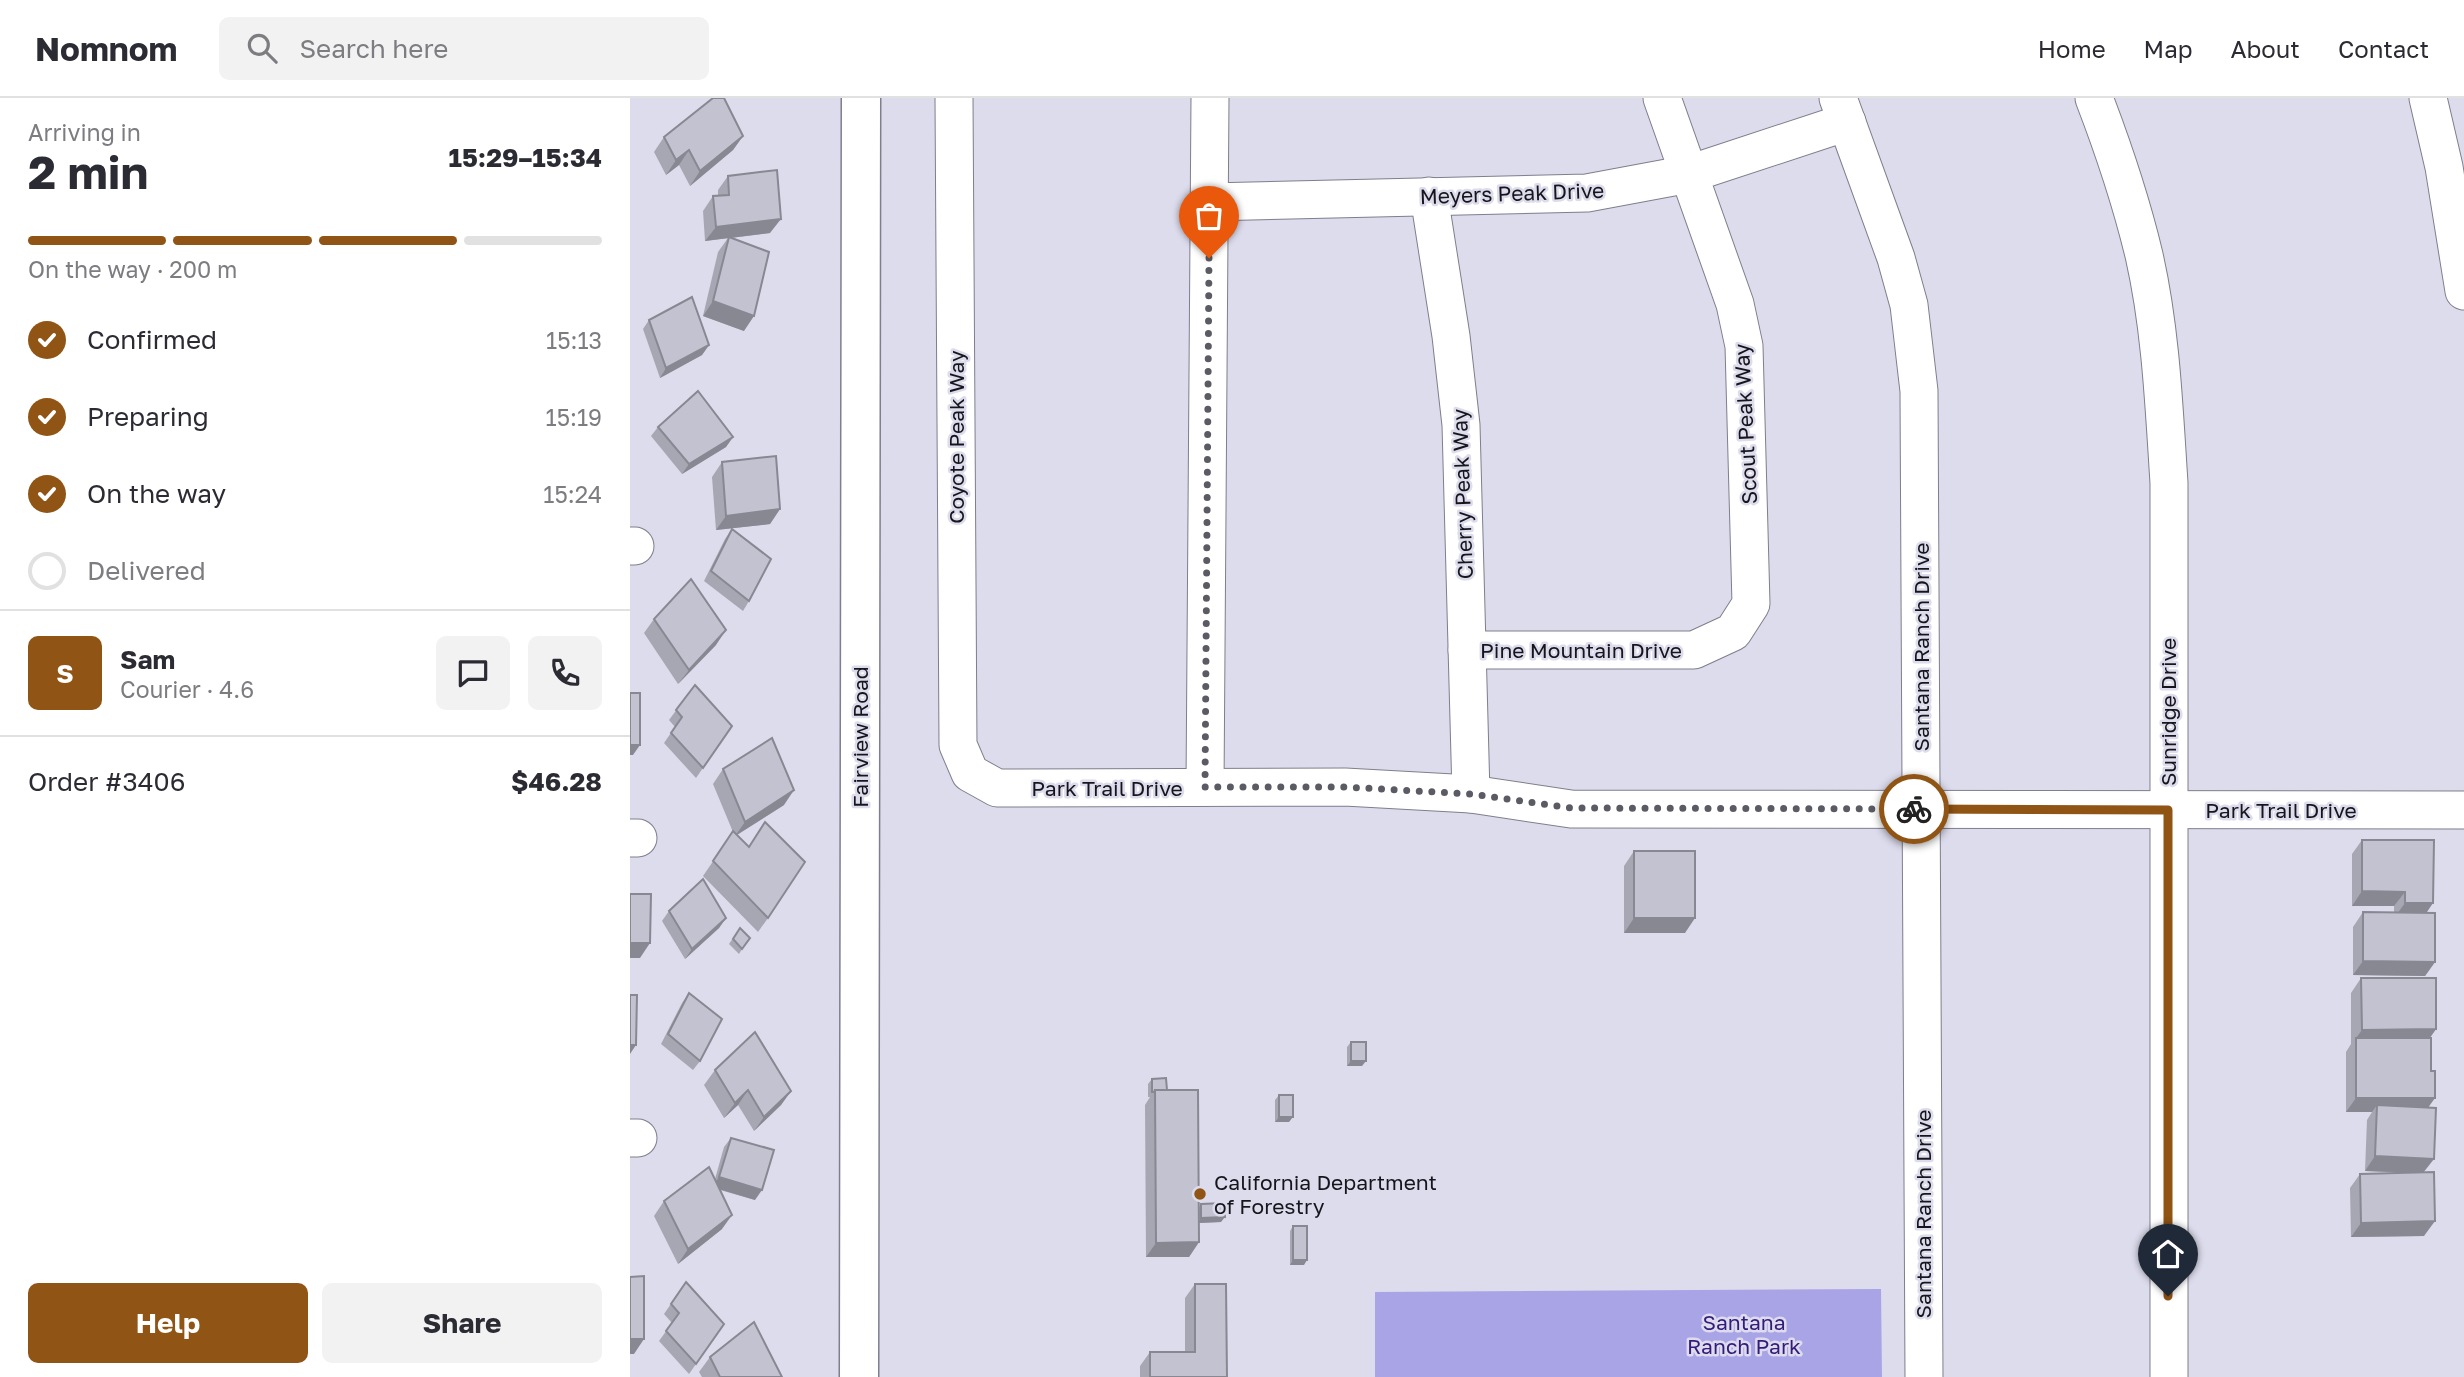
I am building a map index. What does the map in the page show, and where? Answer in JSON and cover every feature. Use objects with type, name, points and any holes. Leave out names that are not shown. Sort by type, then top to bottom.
[{"type":"main road","name":"Fairview Road","points":[[859,1377],[861,98]]},
{"type":"street","name":"Coyote Peak Way","points":[[954,98],[958,745],[970,773]]},
{"type":"street","points":[[1205,787],[1210,98]]},
{"type":"street","name":"Scout Peak Way","points":[[1662,98],[1735,304],[1744,346],[1751,604],[1733,632]]},
{"type":"street","name":"Sunridge Drive","points":[[2094,98],[2119,163],[2144,257],[2161,371],[2169,483],[2168,1377]]},
{"type":"street","points":[[2428,98],[2444,167],[2464,284]]},
{"type":"street","name":"Meyers Peak Drive","points":[[1209,202],[1587,193],[1689,174],[1842,110]]},
{"type":"street","name":"Santana Ranch Drive","points":[[1842,110],[1896,258],[1909,305],[1919,391],[1924,1377]]},
{"type":"street","name":"Cherry Peak Way","points":[[1429,196],[1451,336],[1461,425],[1471,794]]},
{"type":"street","name":"Pine Mountain Drive","points":[[1467,650],[1694,650],[1733,632]]},
{"type":"street","name":"Park Trail Drive","points":[[970,773],[997,788],[1345,787],[1471,794],[1571,808],[2464,810]]},
{"type":"green space","name":"Santana Ranch Park","points":[[1881,1289],[1882,1377],[1375,1377],[1375,1292]]},
{"type":"building","points":[[713,98],[724,98],[743,136],[700,171],[689,150],[676,160],[664,137]]},
{"type":"building","points":[[777,170],[781,219],[716,227],[713,196],[729,195],[728,176]]},
{"type":"building","points":[[729,237],[769,252],[754,316],[713,301]]},
{"type":"building","points":[[692,297],[709,345],[666,368],[649,320]]},
{"type":"building","points":[[698,391],[733,437],[689,464],[658,427]]},
{"type":"building","points":[[776,456],[780,509],[726,516],[722,462]]},
{"type":"building","points":[[732,529],[771,559],[749,601],[711,571]]},
{"type":"building","points":[[691,579],[726,630],[689,670],[654,619]]},
{"type":"building","points":[[695,685],[732,726],[703,768],[671,733],[682,717],[676,710]]},
{"type":"building","points":[[630,693],[640,693],[640,745],[630,745]]},
{"type":"building","points":[[772,738],[794,790],[745,822],[723,769]]},
{"type":"building","points":[[765,822],[805,862],[768,918],[713,861],[733,831],[749,847]]},
{"type":"building","points":[[2362,840],[2434,840],[2433,903],[2405,903],[2405,892],[2362,891]]},
{"type":"building","points":[[1634,851],[1695,851],[1695,918],[1634,918]]},
{"type":"building","points":[[703,879],[726,918],[692,949],[669,911]]},
{"type":"building","points":[[630,894],[651,894],[650,943],[630,943]]},
{"type":"building","points":[[2363,912],[2435,913],[2435,962],[2363,961]]},
{"type":"building","points":[[740,928],[750,938],[742,949],[733,939]]},
{"type":"building","points":[[2361,978],[2436,978],[2436,1029],[2362,1030]]},
{"type":"building","points":[[689,993],[722,1019],[700,1061],[668,1034]]},
{"type":"building","points":[[630,995],[637,995],[636,1045],[630,1045]]},
{"type":"building","points":[[755,1032],[791,1091],[764,1117],[748,1090],[735,1103],[715,1070]]},
{"type":"building","points":[[2356,1038],[2431,1038],[2431,1071],[2435,1071],[2435,1098],[2356,1098]]},
{"type":"building","points":[[1351,1042],[1366,1042],[1366,1061],[1351,1061]]},
{"type":"building","points":[[1166,1078],[1167,1090],[1152,1092],[1152,1079]]},
{"type":"building","points":[[1155,1090],[1198,1090],[1199,1242],[1156,1243]]},
{"type":"building","points":[[1279,1095],[1293,1095],[1293,1117],[1279,1117]]},
{"type":"building","points":[[2377,1105],[2436,1108],[2434,1159],[2375,1156]]},
{"type":"building","points":[[731,1138],[774,1150],[762,1190],[719,1177]]},
{"type":"building","points":[[709,1167],[732,1215],[688,1249],[664,1201]]},
{"type":"building","points":[[2434,1172],[2435,1221],[2361,1223],[2360,1174]]},
{"type":"building","points":[[1224,1203],[1225,1217],[1201,1218],[1201,1204]]},
{"type":"building","points":[[1293,1226],[1307,1226],[1307,1260],[1293,1260]]},
{"type":"building","points":[[644,1276],[644,1339],[630,1339],[630,1277]]},
{"type":"building","points":[[686,1282],[724,1324],[696,1364],[666,1331],[679,1313],[671,1304]]},
{"type":"building","points":[[1195,1284],[1226,1284],[1227,1377],[1150,1377],[1150,1352],[1195,1352]]},
{"type":"building","points":[[754,1322],[782,1377],[720,1377],[710,1357]]},
{"type":"way so far","points":[[1209,258],[1205,787],[1345,787],[1471,794],[1571,808],[1914,809]]},
{"type":"place","name":"California Department of Forestry","points":[[1200,1194]]},
{"type":"route","points":[[1914,809],[2168,810],[2168,1296]]}]
